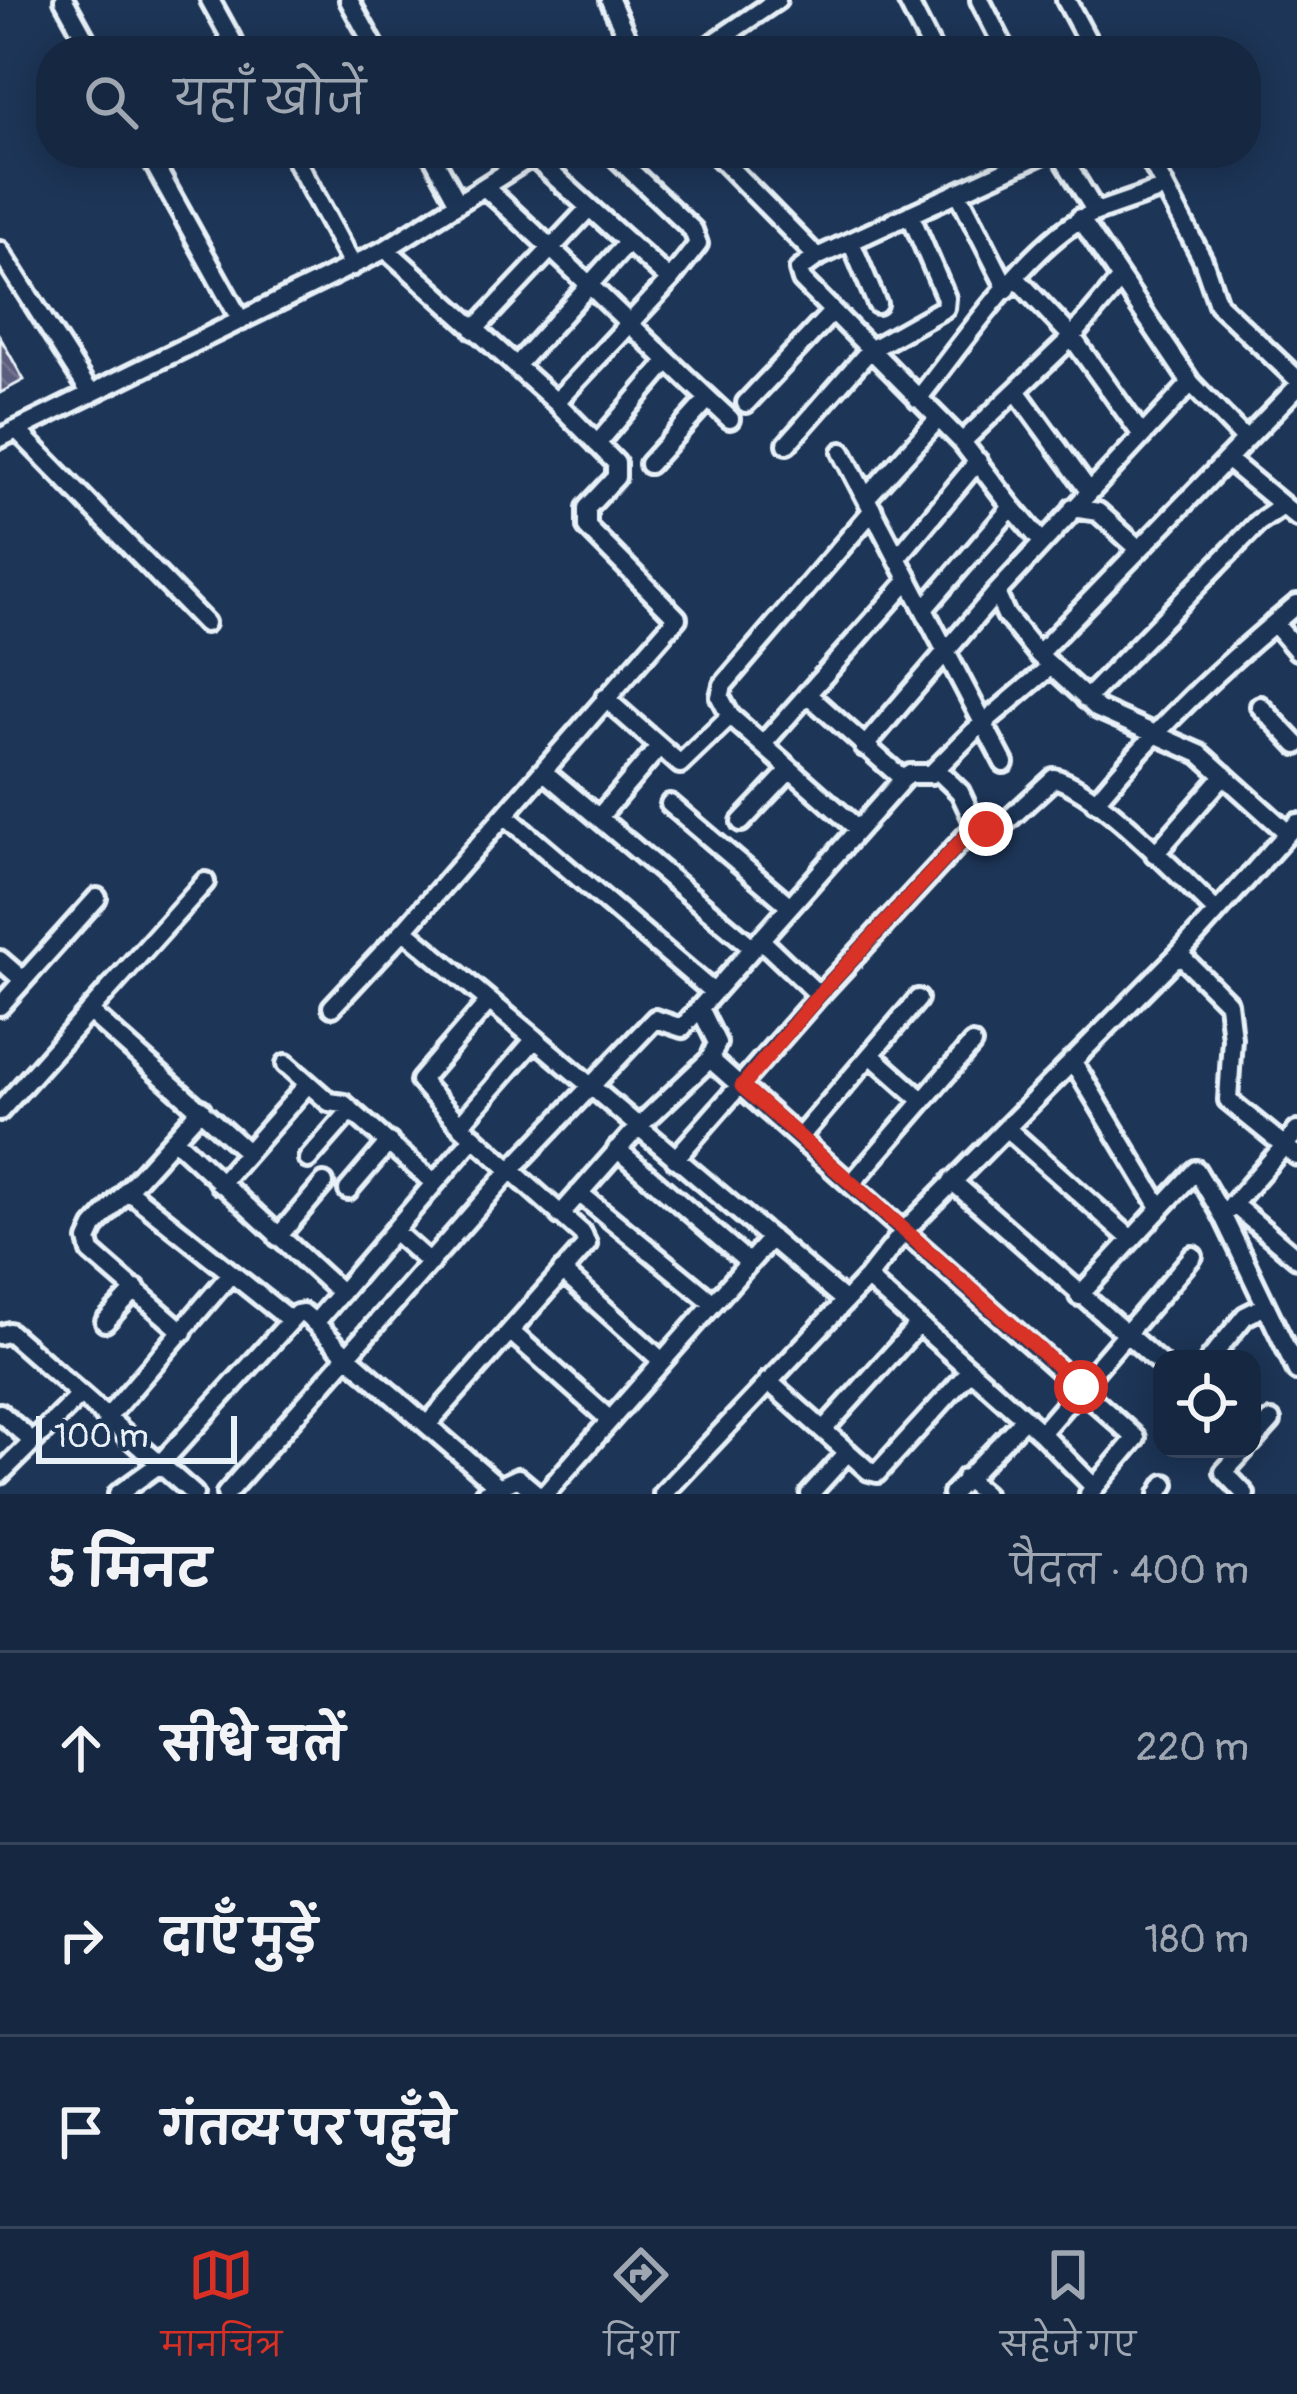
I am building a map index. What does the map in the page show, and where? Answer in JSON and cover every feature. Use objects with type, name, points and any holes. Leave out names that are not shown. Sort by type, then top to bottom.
[{"type":"street","points":[[64,0],[84,36]]},
{"type":"street","points":[[210,0],[230,36]]},
{"type":"street","points":[[349,0],[368,36]]},
{"type":"street","points":[[610,0],[626,36]]},
{"type":"street","points":[[724,36],[777,0]]},
{"type":"street","points":[[908,0],[925,36]]},
{"type":"street","points":[[980,0],[998,36]]},
{"type":"street","points":[[1066,0],[1085,36]]},
{"type":"street","points":[[156,168],[241,321]]},
{"type":"street","points":[[302,168],[352,266]]},
{"type":"street","points":[[439,168],[458,203]]},
{"type":"street","points":[[205,623],[8,434],[386,249],[514,168]]},
{"type":"street","points":[[548,168],[670,280]]},
{"type":"street","points":[[556,402],[695,251],[698,238],[627,168]]},
{"type":"street","points":[[730,168],[817,257]]},
{"type":"street","points":[[1010,168],[817,257],[798,273],[962,442],[1042,542]]},
{"type":"street","points":[[1067,168],[1120,280],[1191,382],[1245,439]]},
{"type":"street","points":[[226,1494],[590,1085],[655,1019],[680,1029],[701,1010],[903,779],[910,774],[929,776],[983,724],[1045,660],[1139,549],[1297,383],[1218,304],[1203,260],[1155,168]]},
{"type":"street","points":[[484,187],[730,419]]},
{"type":"street","points":[[918,399],[1048,242],[1088,215],[1165,188]]},
{"type":"street","points":[[958,191],[1012,284],[1072,337],[1142,435]]},
{"type":"street","points":[[474,330],[590,208]]},
{"type":"street","points":[[787,444],[870,350],[946,305],[910,214]]},
{"type":"street","points":[[516,366],[628,242]]},
{"type":"street","points":[[850,242],[877,304]]},
{"type":"street","points":[[332,1006],[506,816],[677,616],[587,527],[586,508],[618,472],[616,463],[556,402],[386,249]]},
{"type":"street","points":[[3,262],[91,394]]},
{"type":"street","points":[[962,442],[1072,337],[1120,280]]},
{"type":"street","points":[[746,403],[832,312]]},
{"type":"street","points":[[597,444],[668,362]]},
{"type":"street","points":[[864,747],[944,651],[1191,382]]},
{"type":"street","points":[[1017,392],[1089,491]]},
{"type":"street","points":[[649,464],[708,399]]},
{"type":"street","points":[[859,829],[730,716],[720,697],[723,685],[938,419]]},
{"type":"street","points":[[842,452],[1004,763]]},
{"type":"street","points":[[1227,459],[1293,512]]},
{"type":"street","points":[[898,557],[978,461]]},
{"type":"street","points":[[924,610],[1012,507]]},
{"type":"street","points":[[1073,508],[1098,512],[1139,549]]},
{"type":"street","points":[[1086,699],[1258,523],[1293,512]]},
{"type":"street","points":[[764,744],[909,580]]},
{"type":"street","points":[[664,1494],[867,1278],[904,1231],[1179,954],[1292,828],[1200,754],[1120,722],[1086,699],[1006,615],[996,593]]},
{"type":"street","points":[[1094,802],[1153,732],[1297,604]]},
{"type":"street","points":[[1274,623],[1297,650]]},
{"type":"street","points":[[807,694],[903,779]]},
{"type":"street","points":[[604,698],[684,764],[730,716]]},
{"type":"street","points":[[1260,706],[1297,745]]},
{"type":"street","points":[[599,817],[659,747]]},
{"type":"street","points":[[936,769],[960,792],[977,824]]},
{"type":"street","points":[[741,822],[790,770]]},
{"type":"street","points":[[543,771],[819,995]]},
{"type":"street","points":[[1155,854],[1224,775]]},
{"type":"street","points":[[977,824],[998,827],[1057,777],[1094,802],[1216,911]]},
{"type":"street","points":[[670,804],[790,906]]},
{"type":"street","points":[[506,816],[713,992]]},
{"type":"street","points":[[675,1159],[977,824]]},
{"type":"street","points":[[4,1098],[205,882]]},
{"type":"street","points":[[0,1006],[97,898]]},
{"type":"street","points":[[404,930],[845,1301]]},
{"type":"street","points":[[1179,954],[1228,1003],[1232,1038],[1228,1100],[1293,1144],[1228,1210]]},
{"type":"street","points":[[0,960],[22,979]]},
{"type":"street","points":[[799,1138],[919,999]]},
{"type":"street","points":[[427,1426],[587,1244],[583,1234],[510,1172],[420,1081],[489,1001]]},
{"type":"street","points":[[560,1215],[638,1127],[710,1059],[717,1042],[701,1010]]},
{"type":"street","points":[[89,1011],[247,1152]]},
{"type":"street","points":[[315,1323],[434,1183],[535,1040]]},
{"type":"street","points":[[851,1184],[972,1044]]},
{"type":"street","points":[[871,1055],[923,1101]]},
{"type":"street","points":[[710,1059],[1136,1438],[1092,1491],[1041,1433],[867,1278]]},
{"type":"street","points":[[1072,1060],[1160,1208]]},
{"type":"street","points":[[286,1064],[329,1102],[351,1110],[434,1183]]},
{"type":"street","points":[[220,1184],[307,1085]]},
{"type":"street","points":[[183,1332],[91,1252],[88,1240],[201,1109]]},
{"type":"street","points":[[308,1159],[351,1110]]},
{"type":"street","points":[[1006,1128],[1131,1239]]},
{"type":"street","points":[[174,1139],[341,1293]]},
{"type":"street","points":[[348,1190],[389,1142]]},
{"type":"street","points":[[617,1149],[748,1262]]},
{"type":"street","points":[[1079,1296],[1196,1170],[1228,1210],[1297,1258]]},
{"type":"street","points":[[952,1181],[1153,1358]]},
{"type":"street","points":[[278,1237],[324,1183]]},
{"type":"street","points":[[127,1190],[290,1320]]},
{"type":"street","points":[[580,1193],[711,1301]]},
{"type":"street","points":[[1228,1210],[1265,1306],[1297,1371]]},
{"type":"street","points":[[394,1231],[430,1263]]},
{"type":"street","points":[[118,1494],[161,1463],[301,1312],[492,1491],[518,1478],[541,1494],[771,1238]]},
{"type":"street","points":[[1041,1433],[1193,1256]]},
{"type":"street","points":[[562,1271],[662,1361]]},
{"type":"street","points":[[106,1418],[230,1276]]},
{"type":"street","points":[[105,1322],[136,1289]]},
{"type":"street","points":[[1217,1350],[1245,1316],[1265,1306]]},
{"type":"street","points":[[824,1430],[920,1324]]},
{"type":"street","points":[[510,1331],[608,1419]]},
{"type":"street","points":[[0,1335],[9,1332],[194,1494]]},
{"type":"street","points":[[768,1382],[877,1473],[971,1370]]},
{"type":"street","points":[[0,1474],[80,1395]]},
{"type":"street","points":[[0,1413],[32,1441]]},
{"type":"street","points":[[952,1494],[1024,1418]]},
{"type":"street","points":[[1261,1432],[1271,1420]]},
{"type":"street","points":[[810,1494],[848,1451]]},
{"type":"street","points":[[1237,1458],[1224,1472],[1245,1494]]},
{"type":"street","points":[[965,1478],[984,1494]]},
{"type":"building","points":[[0,337],[24,380],[0,393]]},
{"type":"route","points":[[986,829],[977,824],[742,1086],[1081,1387]]}]
